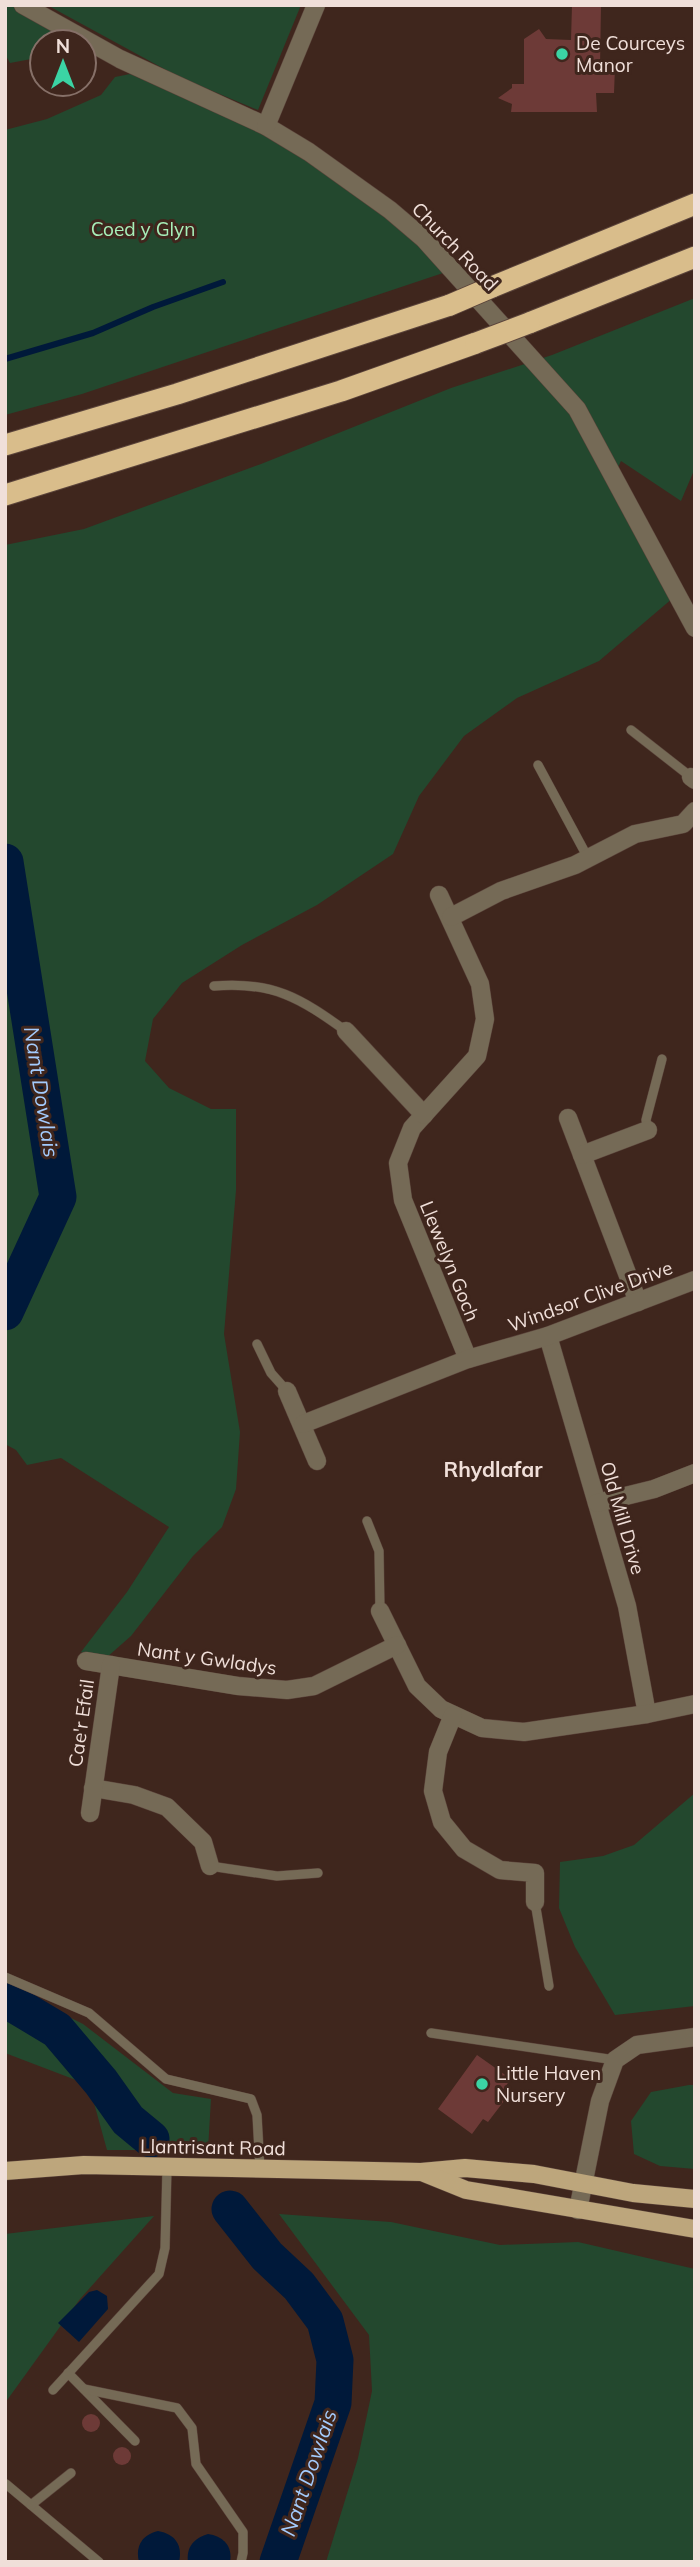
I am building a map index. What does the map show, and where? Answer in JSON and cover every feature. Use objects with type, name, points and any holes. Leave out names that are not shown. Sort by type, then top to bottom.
[{"type":"highway","points":[[5,446],[177,394],[450,305],[695,204]]},
{"type":"highway","points":[[5,495],[304,403],[476,343],[695,257]]},
{"type":"main road","name":"Llantrisant Road","points":[[5,2171],[84,2165],[421,2172],[465,2168],[534,2174],[633,2193],[695,2199]]},
{"type":"main road","name":"Llantrisant Road","points":[[421,2172],[466,2190],[695,2229]]},
{"type":"street","name":"Church Road","points":[[23,5],[120,59],[266,126],[309,152],[390,210],[424,239],[577,409],[695,628]]},
{"type":"street","points":[[266,126],[316,5]]},
{"type":"street","points":[[451,917],[501,891],[575,865],[635,834],[683,824],[695,811]]},
{"type":"street","name":"Llewelyn Goch","points":[[439,895],[480,984],[485,1019],[477,1056],[412,1128],[398,1163],[403,1200],[468,1359]]},
{"type":"street","points":[[346,1031],[424,1115]]},
{"type":"street","points":[[568,1118],[638,1302]]},
{"type":"street","points":[[582,1155],[648,1130]]},
{"type":"street","name":"Windsor Clive Drive","points":[[303,1424],[468,1359],[548,1336],[695,1280]]},
{"type":"street","name":"Old Mill Drive","points":[[548,1336],[627,1606],[647,1714]]},
{"type":"street","points":[[287,1391],[317,1461]]},
{"type":"street","points":[[597,1503],[654,1489],[695,1473]]},
{"type":"street","points":[[380,1611],[417,1686],[441,1709],[482,1728],[524,1732],[647,1714],[695,1704]]},
{"type":"street","name":"Nant y Gwladys","points":[[86,1661],[238,1686],[287,1690],[314,1686],[397,1645]]},
{"type":"street","name":"Cae'r Efail","points":[[90,1813],[111,1665]]},
{"type":"street","points":[[453,1715],[438,1752],[433,1791],[442,1822],[464,1849],[500,1870],[535,1873],[535,1902]]},
{"type":"street","name":"Cae'r Efail","points":[[93,1788],[134,1796],[167,1807],[203,1842],[210,1866]]},
{"type":"street","points":[[578,2210],[600,2101],[615,2060],[636,2045],[695,2037]]},
{"type":"lane","points":[[631,730],[693,778]]},
{"type":"lane","points":[[538,765],[588,858]]},
{"type":"lane","points":[[214,986],[243,984],[278,991],[322,1014],[346,1031]]},
{"type":"lane","points":[[648,1130],[646,1120],[663,1059]]},
{"type":"lane","points":[[257,1344],[271,1373],[287,1391]]},
{"type":"lane","points":[[367,1521],[379,1550],[380,1611]]},
{"type":"lane","points":[[210,1866],[277,1876],[318,1873]]},
{"type":"lane","points":[[535,1902],[549,1986]]},
{"type":"lane","points":[[5,1977],[89,2013],[166,2079],[251,2099],[257,2115],[260,2169]]},
{"type":"lane","points":[[431,2033],[615,2060]]},
{"type":"lane","points":[[53,2390],[159,2274],[165,2248],[167,2168]]},
{"type":"lane","points":[[68,2373],[135,2441]]},
{"type":"lane","points":[[84,2389],[177,2408],[192,2428],[196,2464],[243,2532],[240,2562]]},
{"type":"lane","points":[[31,2505],[71,2473]]},
{"type":"lane","points":[[6,2484],[99,2562]]},
{"type":"green space","points":[[5,5],[23,5],[63,28],[28,28],[28,60],[10,63],[5,54]]},
{"type":"green space","points":[[47,5],[301,5],[258,110],[179,77],[98,33],[98,28],[89,28]]},
{"type":"green space","name":"Coed y Glyn","points":[[130,74],[309,152],[452,270],[82,394],[5,415],[5,130],[47,119],[98,98],[115,77]]},
{"type":"green space","points":[[695,298],[695,468],[681,501],[621,461],[609,486],[673,598],[599,661],[517,698],[464,736],[419,796],[393,854],[317,905],[242,945],[182,983],[153,1019],[145,1061],[169,1088],[211,1109],[236,1109],[236,1190],[224,1334],[240,1432],[236,1489],[222,1527],[193,1556],[131,1636],[98,1665],[81,1652],[127,1592],[169,1527],[61,1458],[27,1465],[16,1450],[5,1444],[5,545],[84,529],[261,464],[451,388],[552,355]]},
{"type":"green space","points":[[695,1793],[695,2006],[615,2015],[575,1947],[559,1908],[560,1862],[603,1856],[634,1845]]},
{"type":"green space","points":[[5,1985],[83,2024],[173,2093],[211,2099],[208,2150],[107,2150],[89,2085],[5,2053]]},
{"type":"green space","points":[[695,2085],[695,2169],[660,2166],[634,2154],[631,2121],[651,2092]]},
{"type":"green space","points":[[279,2214],[391,2222],[500,2245],[578,2242],[695,2269],[695,2562],[326,2562],[358,2458],[372,2391],[369,2335]]},
{"type":"green space","points":[[154,2216],[80,2299],[5,2403],[5,2234]]},
{"type":"water","points":[[97,2290],[107,2296],[108,2309],[79,2342],[58,2323],[89,2292]]},
{"type":"water","points":[[158,2531],[176,2541],[180,2550],[179,2562],[139,2562],[141,2542]]},
{"type":"water","points":[[208,2534],[226,2543],[230,2551],[230,2562],[188,2562],[188,2552],[192,2544]]},
{"type":"building","name":"De Courceys Manor","points":[[572,5],[601,5],[600,67],[615,67],[614,93],[596,93],[597,112],[511,112],[512,104],[498,98],[512,88],[512,84],[524,84],[524,39],[539,29],[546,39],[571,40]]},
{"type":"building","name":"Little Haven Nursery","points":[[477,2055],[511,2079],[498,2096],[504,2101],[488,2122],[483,2119],[472,2134],[438,2109]]},
{"type":"building","points":[[91,2414],[99,2419],[100,2423],[95,2431],[91,2432],[83,2427],[82,2423],[87,2415]]},
{"type":"building","points":[[118,2447],[126,2447],[131,2456],[129,2463],[118,2465],[113,2460],[113,2452]]},
{"type":"waterway","points":[[5,359],[93,333],[153,307],[223,282]]},
{"type":"waterway","name":"Nant Dowlais","points":[[5,862],[58,1197],[5,1312]]},
{"type":"waterway","name":"Nant Dowlais","points":[[5,1999],[57,2030],[101,2082],[128,2120],[151,2139]]},
{"type":"waterway","name":"Nant Dowlais","points":[[230,2209],[267,2256],[299,2286],[325,2321],[335,2360],[333,2403],[278,2562]]},
{"type":"place","name":"De Courceys Manor","points":[[562,54]]},
{"type":"place","name":"Little Haven Nursery","points":[[482,2084]]},
{"type":"district","name":"Rhydlafar","points":[[493,1470]]}]
